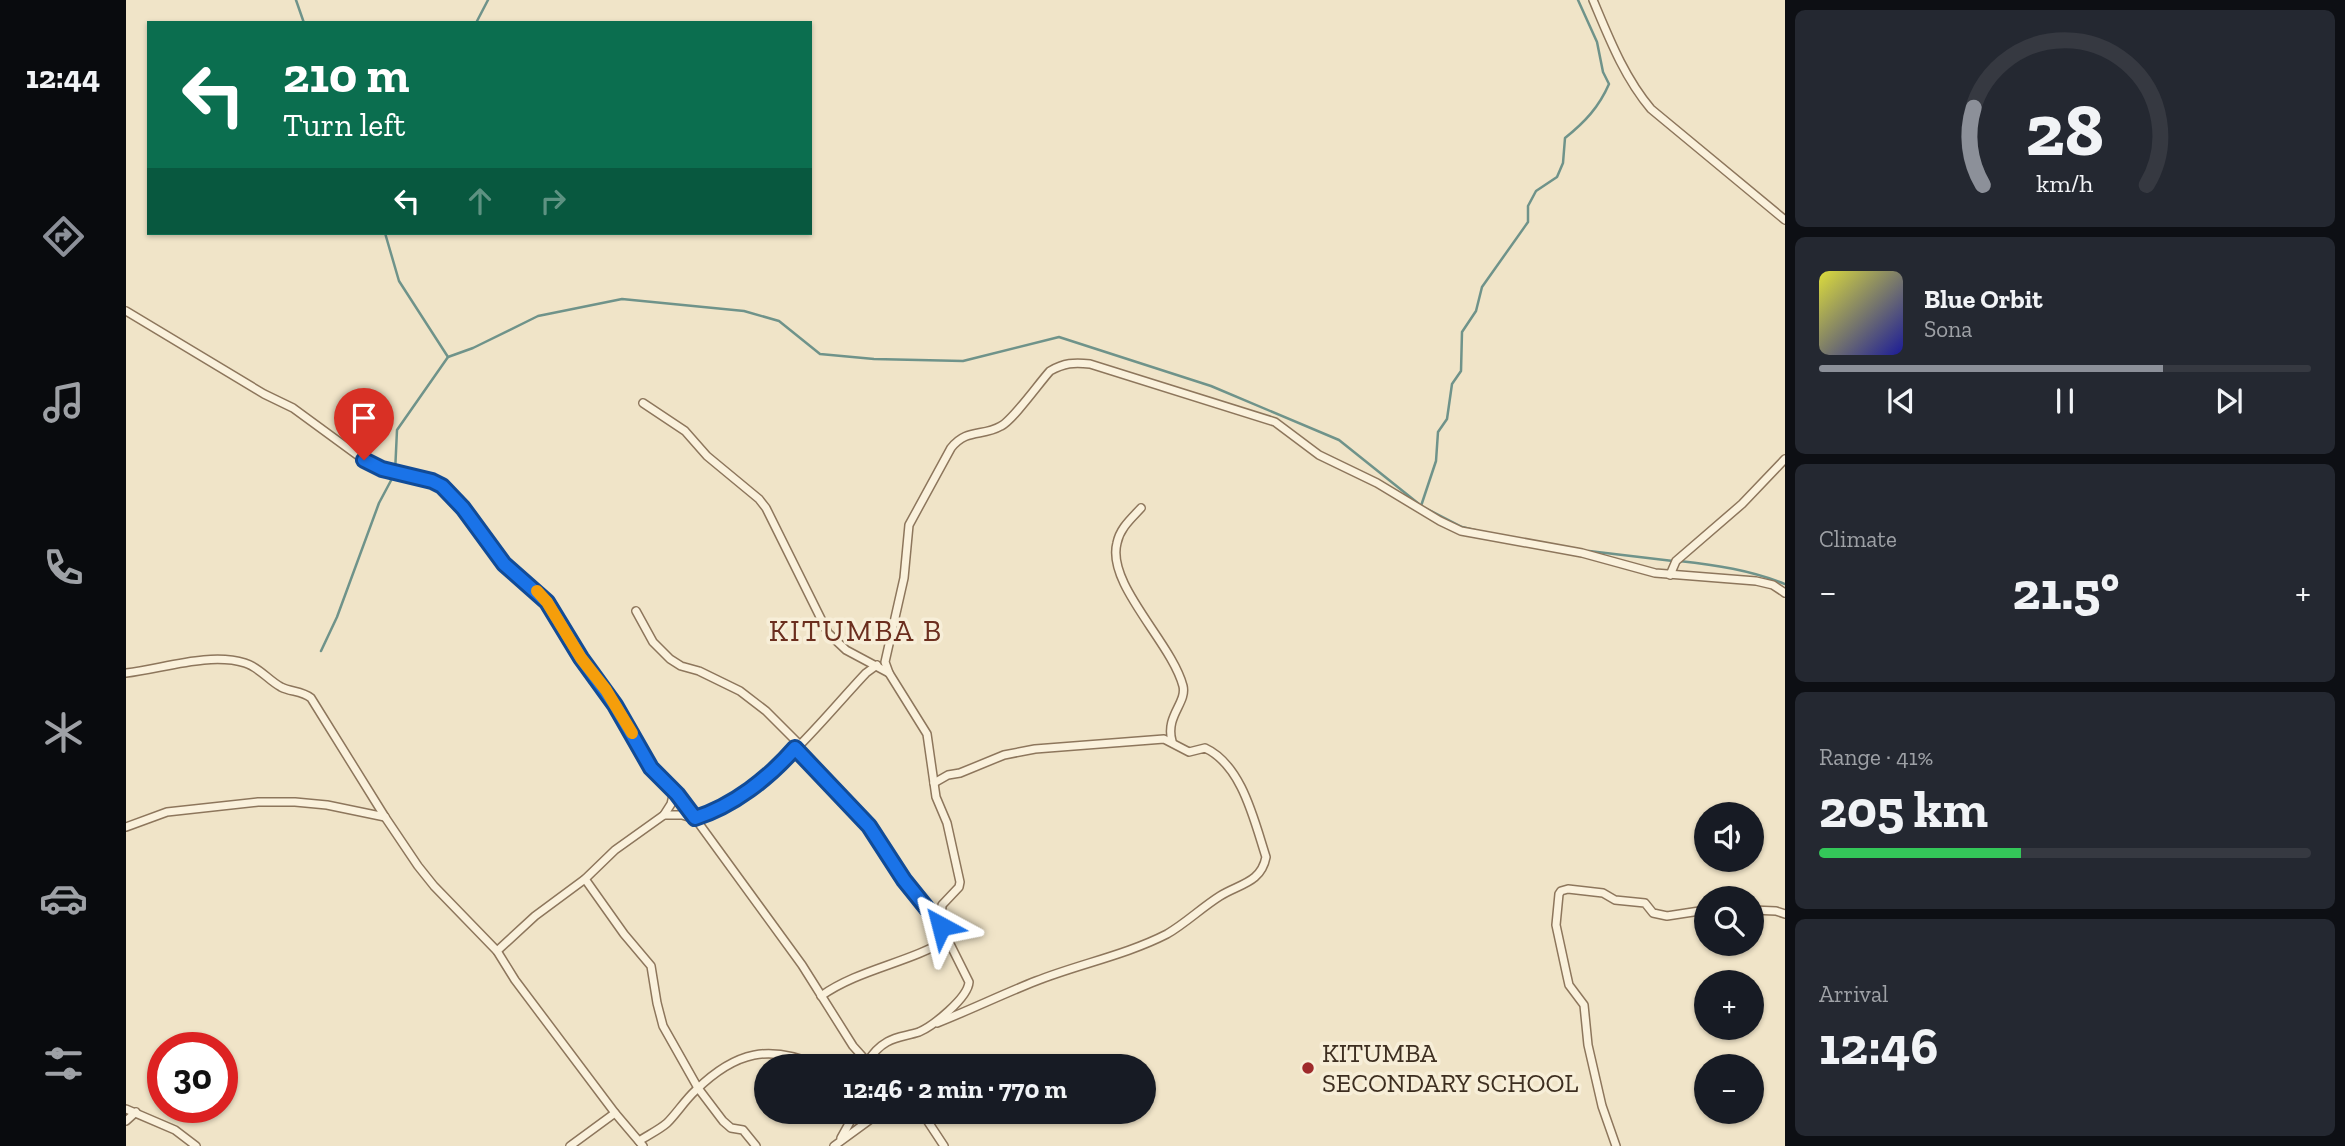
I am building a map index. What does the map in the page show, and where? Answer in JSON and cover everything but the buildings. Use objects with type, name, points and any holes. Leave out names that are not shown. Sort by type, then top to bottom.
[{"type":"street","points":[[1593,0],[1636,92],[1651,109],[1785,220]]},
{"type":"street","points":[[126,310],[264,394],[293,408],[364,460],[382,469],[422,478],[442,486],[463,508],[504,564],[547,602],[581,658],[615,705],[651,768],[695,818],[860,1054]]},
{"type":"street","points":[[941,926],[942,905],[960,883],[956,854],[936,797],[927,734],[889,673],[885,656],[904,578],[909,525],[951,448],[964,435],[999,427],[1008,421],[1050,371],[1066,363],[1090,364],[1275,422],[1319,455],[1377,483],[1461,531],[1581,554],[1655,573],[1756,581],[1773,585],[1785,593]]},
{"type":"street","points":[[643,402],[685,430],[708,456],[759,499],[766,508],[828,633],[846,650],[889,673]]},
{"type":"street","points":[[1670,575],[1676,561],[1742,504],[1785,459]]},
{"type":"street","points":[[1141,508],[1125,524],[1117,540],[1115,562],[1123,582],[1169,655],[1182,684],[1181,702],[1173,713],[1171,724],[1172,741]]},
{"type":"street","points":[[636,611],[649,637],[670,659],[740,691],[766,711],[869,826],[904,880],[941,926],[968,977],[969,988],[930,1026]]},
{"type":"street","points":[[664,815],[682,814],[695,818],[727,804],[772,772],[885,656]]},
{"type":"street","points":[[126,673],[197,662],[238,661],[254,667],[279,686],[305,694],[315,703],[385,817],[434,886],[497,951],[514,980],[641,1144],[666,1124],[698,1088],[734,1063],[756,1053],[784,1054]]},
{"type":"street","points":[[877,1054],[888,1041],[899,1036],[916,1033],[1055,974],[1140,946],[1190,920],[1220,896],[1254,880],[1266,857],[1236,775],[1214,752],[1205,748],[1189,752],[1164,738],[1022,750],[948,775],[934,783]]},
{"type":"street","points":[[497,951],[535,916],[585,879],[615,850],[664,815],[674,792]]},
{"type":"street","points":[[126,827],[167,812],[258,802],[327,805],[385,817]]},
{"type":"street","points":[[585,879],[624,934],[651,966],[663,1026],[698,1088],[723,1121],[731,1128],[746,1133],[756,1146]]},
{"type":"street","points":[[1616,1146],[1602,1106],[1590,1056],[1584,1005],[1569,985],[1556,925],[1559,894],[1567,889],[1603,893],[1615,900],[1645,903],[1653,913],[1667,916],[1694,912]]},
{"type":"street","points":[[1764,910],[1785,914]]},
{"type":"street","points":[[821,996],[839,984],[925,951],[948,939]]},
{"type":"street","points":[[126,1109],[174,1130],[196,1146]]},
{"type":"street","points":[[126,1121],[136,1112]]},
{"type":"street","points":[[569,1146],[615,1113]]},
{"type":"street","points":[[836,1144],[848,1124]]},
{"type":"street","points":[[836,1144],[864,1124]]},
{"type":"street","points":[[930,1124],[944,1146]]},
{"type":"waterway","points":[[296,0],[303,21]]},
{"type":"waterway","points":[[477,21],[488,0]]},
{"type":"waterway","points":[[1421,506],[1436,461],[1438,432],[1447,419],[1452,384],[1461,371],[1462,332],[1476,311],[1482,287],[1528,222],[1528,206],[1536,191],[1557,177],[1563,163],[1565,138],[1591,114],[1609,84],[1603,72],[1597,42],[1578,0]]},
{"type":"waterway","points":[[386,235],[399,281],[448,357],[473,348],[538,316],[622,299],[744,311],[779,321],[820,354],[874,359],[963,361],[1059,337],[1211,386],[1339,440],[1419,504]]},
{"type":"waterway","points":[[321,651],[337,617],[379,503],[395,473],[397,430],[448,357]]},
{"type":"waterway","points":[[1425,508],[1462,527],[1479,531]]},
{"type":"waterway","points":[[1589,551],[1673,561]]},
{"type":"waterway","points":[[1679,561],[1733,569],[1785,584]]},
{"type":"slow traffic","points":[[537,591],[547,602],[593,676],[606,690],[632,733]]},
{"type":"place","name":"KITUMBA SECONDARY SCHOOL","points":[[1308,1068]]},
{"type":"district","name":"KITUMBA B","points":[[856,631]]},
{"type":"route","points":[[364,460],[382,469],[432,481],[442,486],[463,508],[504,564],[547,602],[593,676],[606,690],[651,768],[677,794],[695,818],[727,804],[772,772],[795,748],[869,826],[904,880],[941,926]]}]
